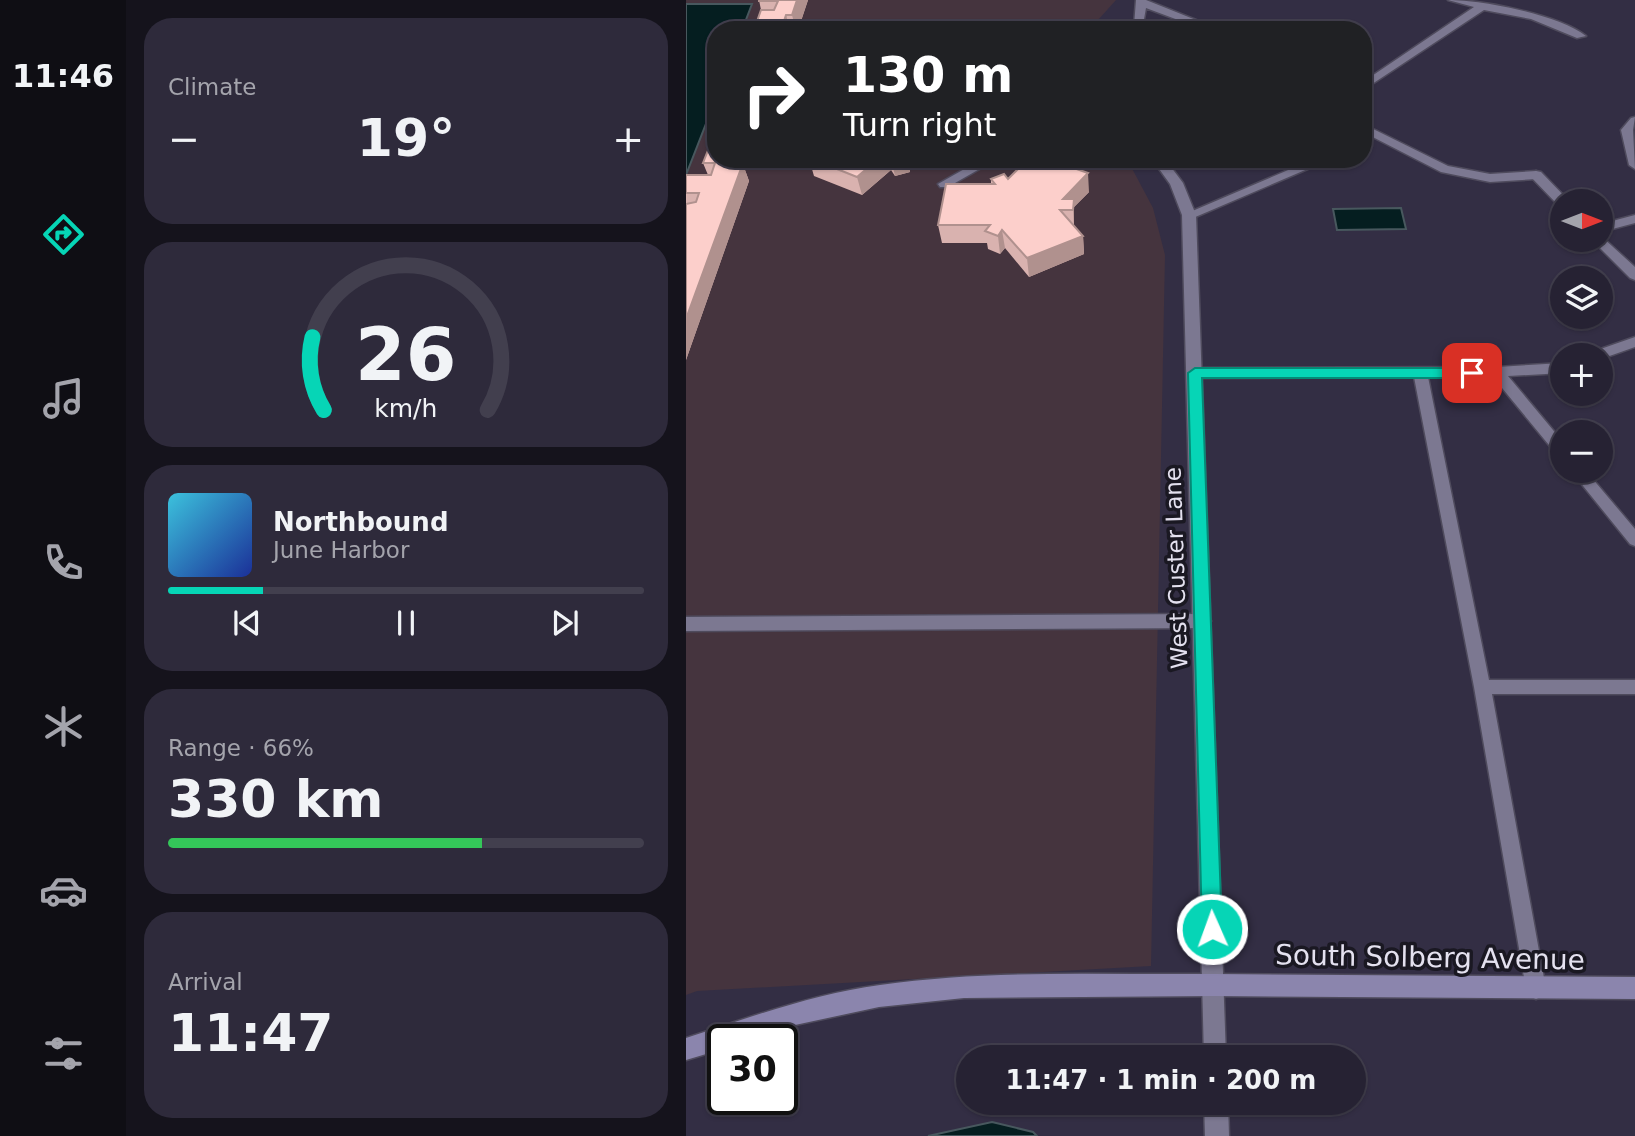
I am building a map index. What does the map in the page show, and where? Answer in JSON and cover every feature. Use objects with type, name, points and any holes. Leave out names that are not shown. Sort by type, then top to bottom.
[{"type":"main road","name":"South Solberg Avenue","points":[[686,1049],[795,1014],[878,996],[964,987],[1214,985],[1635,988]]},
{"type":"street","name":"West Custer Lane","points":[[1164,168],[1175,183],[1189,215],[1215,1045]]},
{"type":"street","points":[[1536,174],[1550,189]]},
{"type":"street","points":[[1613,252],[1635,275]]},
{"type":"street","points":[[1216,1115],[1217,1136]]},
{"type":"lane","points":[[1453,0],[1534,17],[1581,36]]},
{"type":"lane","points":[[1139,21],[1141,2],[1196,21]]},
{"type":"lane","points":[[1372,81],[1483,6]]},
{"type":"lane","points":[[1635,120],[1627,130],[1635,165]]},
{"type":"lane","points":[[1372,132],[1445,169],[1490,178],[1536,174]]},
{"type":"lane","points":[[944,184],[974,168]]},
{"type":"lane","points":[[1189,215],[1303,168]]},
{"type":"lane","points":[[1614,225],[1635,219]]},
{"type":"lane","points":[[1613,350],[1635,342]]},
{"type":"lane","points":[[1195,373],[1420,373],[1550,369]]},
{"type":"lane","points":[[1497,372],[1550,436]]},
{"type":"lane","points":[[1420,373],[1482,687],[1535,989]]},
{"type":"lane","points":[[1588,483],[1635,540]]},
{"type":"lane","points":[[686,624],[1202,621]]},
{"type":"lane","points":[[1482,687],[1635,687]]},
{"type":"shaded area","points":[[686,0],[1116,0],[1097,21],[707,21],[707,168],[1132,168],[1153,208],[1165,255],[1151,966],[697,991],[686,995]]},
{"type":"shaded area","points":[[686,4],[752,4],[745,21],[707,21],[707,121],[686,175]]},
{"type":"shaded area","points":[[1401,208],[1406,229],[1337,230],[1333,209]]},
{"type":"shaded area","points":[[992,1122],[1033,1132],[1037,1136],[928,1136]]},
{"type":"building","points":[[797,0],[792,15],[786,15],[784,21],[757,21],[761,10],[774,10],[778,1],[759,1]]},
{"type":"building","points":[[713,168],[741,168],[686,319],[686,204],[696,202],[699,193],[686,193],[686,175],[711,175]]},
{"type":"building","points":[[834,168],[868,168],[857,177]]},
{"type":"building","points":[[1019,168],[1074,168],[1088,173],[1063,199],[1074,199],[1073,210],[1060,210],[1083,236],[1027,258],[1002,230],[998,236],[985,231],[990,225],[938,225],[946,184],[995,184],[991,179],[1004,174],[1008,179]]},
{"type":"route","points":[[1212,929],[1195,373],[1472,373]]}]
